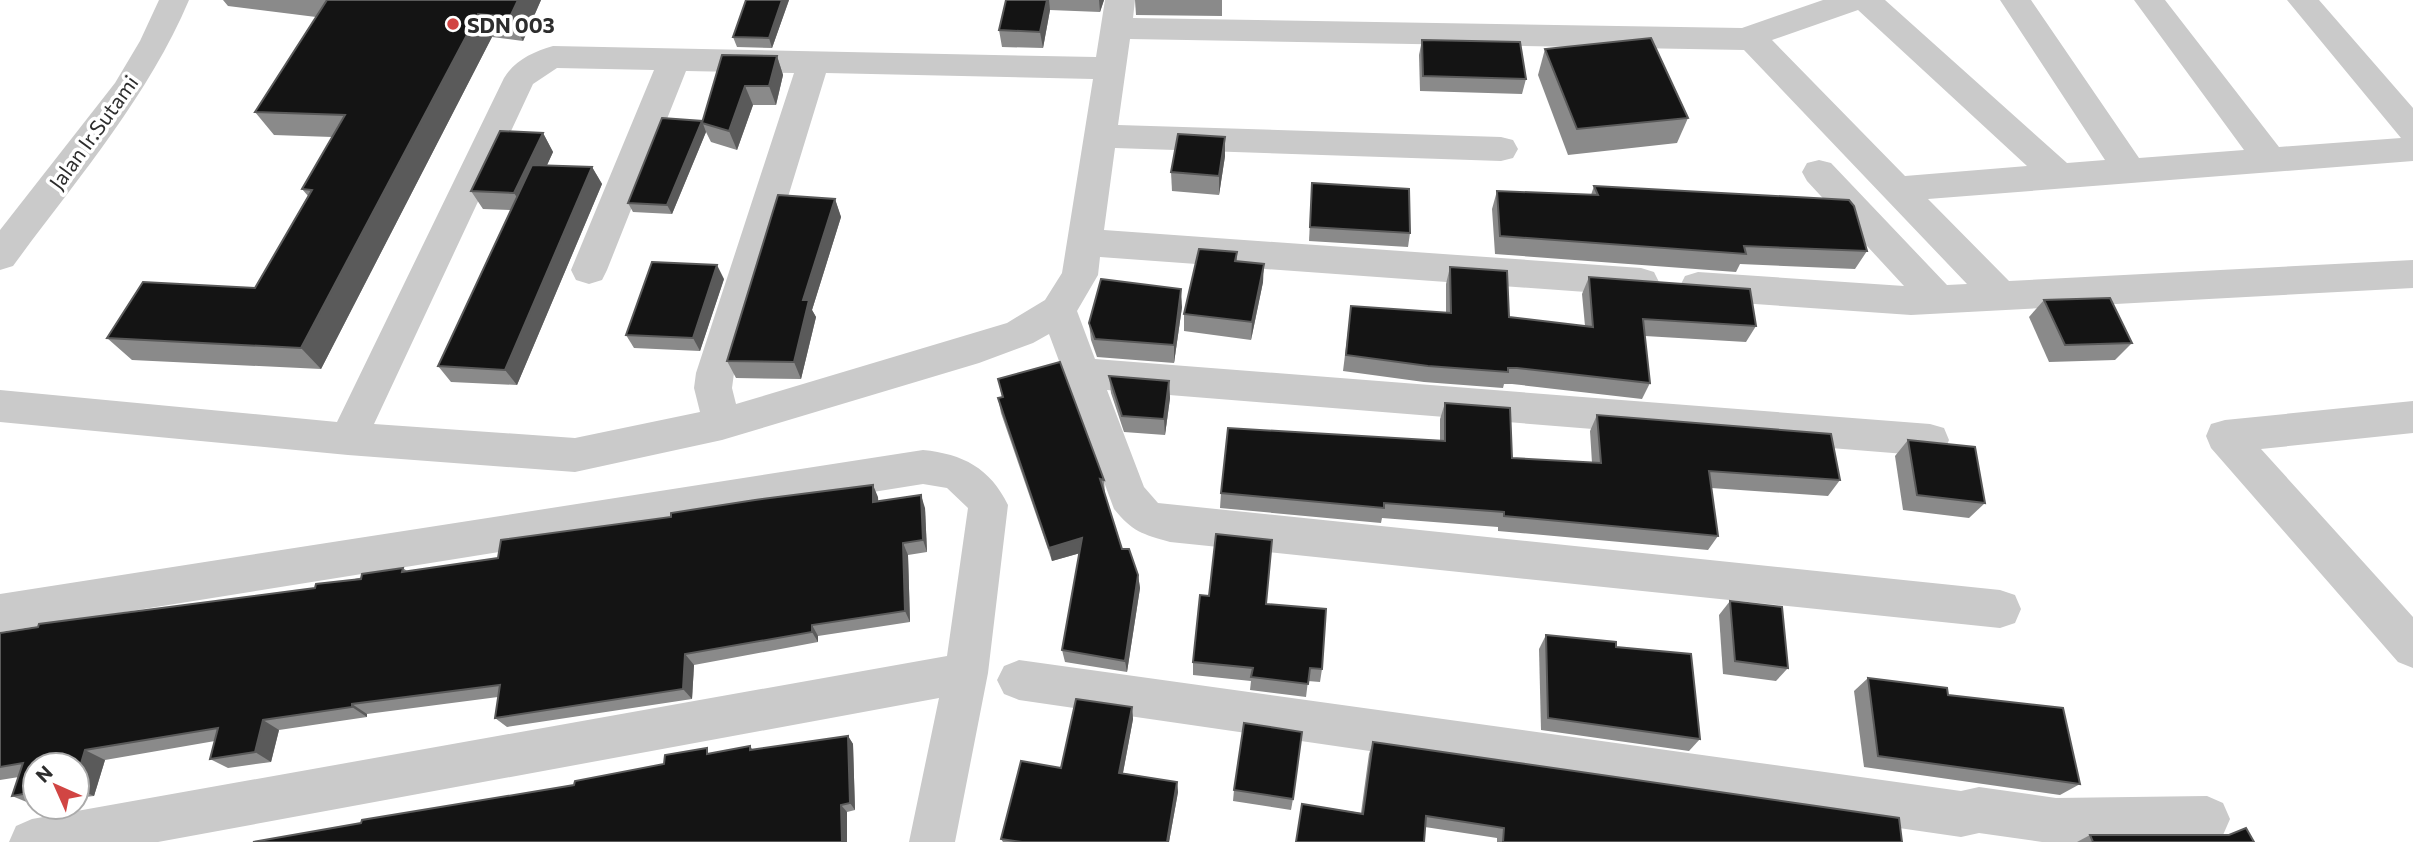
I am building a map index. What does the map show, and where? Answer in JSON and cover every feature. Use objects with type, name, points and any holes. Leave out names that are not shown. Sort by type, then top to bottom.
[{"type":"street","name":"Jalan Ir.Sutami","points":[[0,256],[126,91],[156,41],[174,0]]},
{"type":"street","points":[[1743,39],[1855,0]]},
{"type":"street","points":[[1866,0],[2059,176]]},
{"type":"street","points":[[2015,0],[2130,171]]},
{"type":"street","points":[[2149,0],[2270,160]]},
{"type":"street","points":[[2302,0],[2413,130]]},
{"type":"street","points":[[0,406],[348,439],[575,455],[722,424],[979,348],[1020,333],[1058,310],[1080,275],[1118,14],[1752,39],[2001,296]]},
{"type":"street","points":[[348,439],[520,78],[533,66],[553,57],[1110,68]]},
{"type":"street","points":[[589,270],[674,60]]},
{"type":"street","points":[[722,424],[713,388],[715,373],[813,63]]},
{"type":"street","points":[[1100,136],[1501,149]]},
{"type":"street","points":[[1897,189],[2413,149]]},
{"type":"street","points":[[1819,172],[1939,300]]},
{"type":"street","points":[[1085,242],[1898,300],[2413,274]]},
{"type":"street","points":[[1058,310],[1128,497],[1145,517],[1170,524],[2000,609]]},
{"type":"street","points":[[1081,373],[1930,440]]},
{"type":"street","points":[[2413,417],[2225,436],[2399,613],[2413,648]]},
{"type":"street","points":[[0,613],[923,467],[952,470],[974,484],[988,505],[966,673],[932,842]]},
{"type":"street","points":[[32,842],[966,673]]},
{"type":"street","points":[[1020,680],[1961,814],[1984,826],[2056,821],[2207,819]]},
{"type":"building","points":[[327,0],[518,0],[510,17],[478,14],[301,348],[107,338],[143,282],[255,288],[312,190],[302,189],[345,115],[255,112]]},
{"type":"building","points":[[746,0],[782,0],[769,38],[733,37]]},
{"type":"building","points":[[1006,0],[1047,0],[1040,32],[999,30]]},
{"type":"building","points":[[1651,38],[1688,118],[1577,129],[1545,49]]},
{"type":"building","points":[[1422,40],[1520,42],[1526,79],[1423,76]]},
{"type":"building","points":[[722,55],[777,56],[769,86],[745,86],[729,131],[702,123]]},
{"type":"building","points":[[662,118],[702,121],[667,205],[628,203]]},
{"type":"building","points":[[500,131],[543,133],[514,193],[471,191]]},
{"type":"building","points":[[1178,134],[1225,137],[1219,176],[1171,172]]},
{"type":"building","points":[[532,165],[592,167],[505,370],[438,366]]},
{"type":"building","points":[[1312,183],[1409,189],[1410,233],[1310,227]]},
{"type":"building","points":[[1594,186],[1849,200],[1854,206],[1867,251],[1744,246],[1746,254],[1500,236],[1497,191],[1598,195]]},
{"type":"building","points":[[778,195],[835,199],[803,300],[809,300],[794,362],[727,361]]},
{"type":"building","points":[[1199,249],[1237,252],[1235,261],[1264,264],[1252,322],[1184,314]]},
{"type":"building","points":[[652,262],[717,265],[693,338],[626,335]]},
{"type":"building","points":[[1450,267],[1507,271],[1509,317],[1593,327],[1589,277],[1750,289],[1756,326],[1643,319],[1650,383],[1517,368],[1508,368],[1508,372],[1428,366],[1346,355],[1351,306],[1451,313]]},
{"type":"building","points":[[1101,279],[1181,289],[1174,345],[1095,339],[1089,323]]},
{"type":"building","points":[[2110,298],[2132,343],[2065,345],[2044,300]]},
{"type":"building","points":[[1060,362],[1104,480],[1100,479],[1122,549],[1129,549],[1138,575],[1125,661],[1062,650],[1082,538],[1049,548],[998,398],[1003,397],[998,379]]},
{"type":"building","points":[[1109,376],[1169,381],[1164,419],[1122,416]]},
{"type":"building","points":[[1445,403],[1510,408],[1512,458],[1601,463],[1597,415],[1831,434],[1840,480],[1709,471],[1718,536],[1504,516],[1504,512],[1384,503],[1384,508],[1221,493],[1228,428],[1445,441]]},
{"type":"building","points":[[1908,440],[1975,447],[1985,503],[1917,495]]},
{"type":"building","points":[[873,485],[873,502],[921,495],[923,540],[903,543],[905,611],[812,625],[812,632],[685,654],[683,689],[495,718],[500,685],[352,704],[352,707],[263,720],[255,752],[210,759],[218,728],[85,751],[21,751],[21,763],[0,767],[0,633],[38,627],[39,624],[315,588],[316,584],[361,579],[362,574],[403,568],[402,572],[498,558],[501,540],[671,517],[671,513]]},
{"type":"building","points":[[1216,534],[1272,540],[1266,604],[1326,609],[1322,669],[1310,668],[1308,684],[1251,677],[1253,668],[1193,662],[1200,595],[1209,596]]},
{"type":"building","points":[[1730,601],[1782,607],[1788,668],[1735,661]]},
{"type":"building","points":[[1546,635],[1616,642],[1616,647],[1691,654],[1700,739],[1548,718]]},
{"type":"building","points":[[1868,678],[1947,688],[1948,695],[2063,708],[2080,784],[1878,756]]},
{"type":"building","points":[[1076,699],[1132,707],[1119,773],[1177,782],[1167,842],[1022,842],[1001,839],[1021,761],[1061,768]]},
{"type":"building","points":[[1244,723],[1302,732],[1293,799],[1234,790]]},
{"type":"building","points":[[848,736],[850,803],[841,805],[842,842],[253,842],[361,823],[362,820],[574,785],[575,781],[664,764],[665,755],[707,748],[707,754],[750,746],[750,750]]},
{"type":"building","points":[[1373,742],[1899,818],[1902,842],[1503,842],[1504,828],[1426,816],[1424,842],[1296,842],[1302,804],[1363,814]]},
{"type":"building","points":[[21,769],[21,794],[12,796]]},
{"type":"building","points":[[2246,828],[2254,842],[2093,842],[2090,835],[2229,835]]},
{"type":"place","name":"SDN 003","points":[[453,24]]}]
